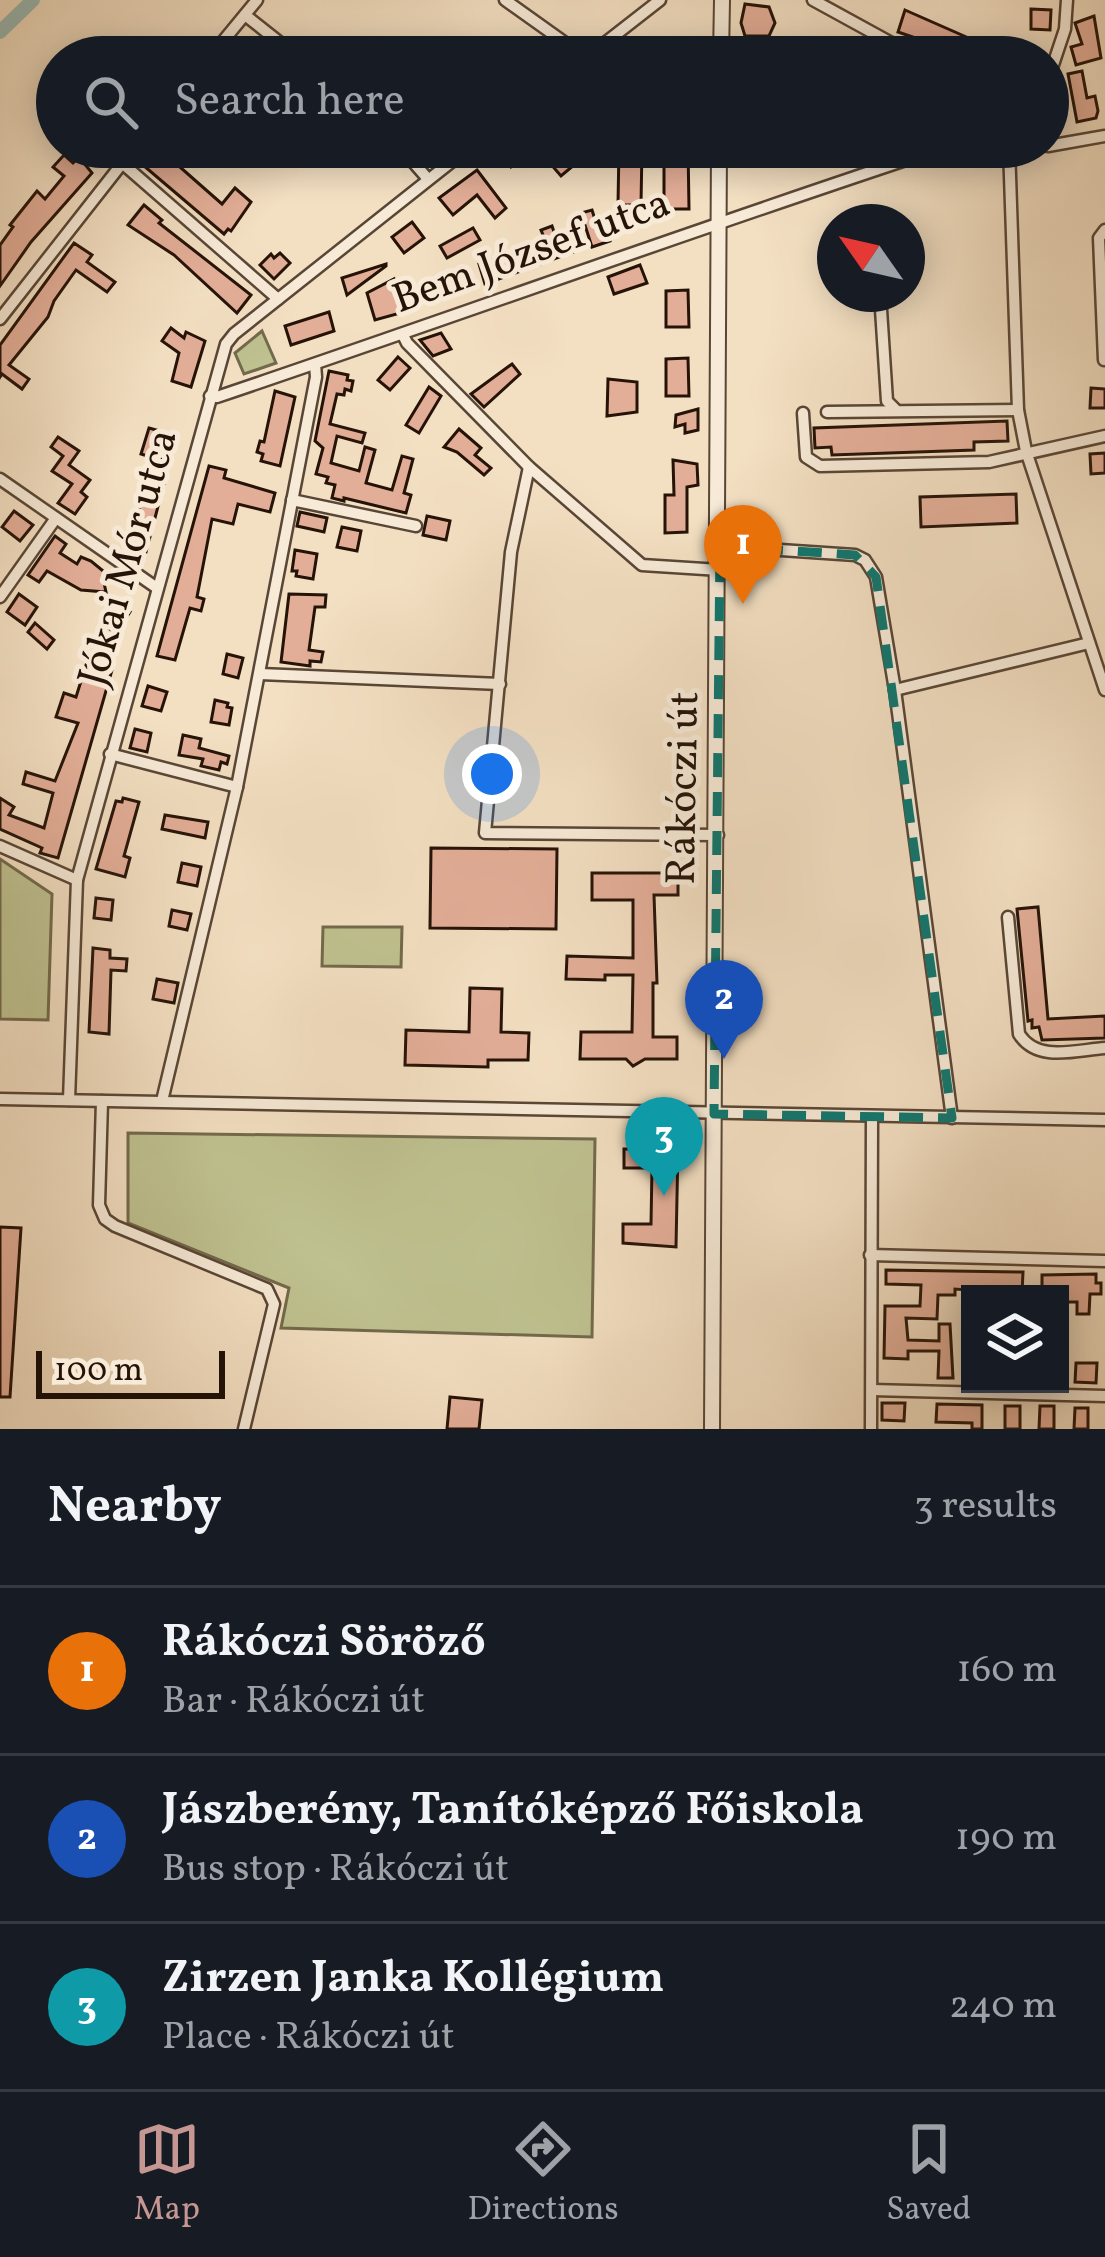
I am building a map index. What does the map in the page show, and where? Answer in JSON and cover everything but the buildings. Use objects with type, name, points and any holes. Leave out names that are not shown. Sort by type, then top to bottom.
[{"type":"street","points":[[227,36],[256,0]]},
{"type":"street","points":[[505,0],[556,36]]},
{"type":"street","points":[[613,36],[660,0]]},
{"type":"street","points":[[721,36],[722,0]]},
{"type":"street","points":[[813,0],[879,36]]},
{"type":"street","points":[[1063,36],[1067,0]]},
{"type":"street","points":[[245,14],[272,36]]},
{"type":"street","points":[[1069,142],[1105,136]]},
{"type":"street","points":[[0,319],[118,168]]},
{"type":"street","points":[[128,168],[278,299]]},
{"type":"street","points":[[418,168],[428,179]]},
{"type":"street","name":"Jókai Mór utca","points":[[69,1100],[77,880],[226,344],[442,168]]},
{"type":"street","name":"Rákóczi út","points":[[712,1429],[719,168]]},
{"type":"street","name":"Bem József utca","points":[[209,396],[404,335],[881,168]]},
{"type":"street","points":[[1006,168],[1018,410],[1026,451],[1105,691]]},
{"type":"street","points":[[1104,360],[1099,238],[1105,230]]},
{"type":"street","points":[[881,312],[886,401],[895,409]]},
{"type":"street","points":[[404,335],[529,467],[642,565],[720,570]]},
{"type":"street","points":[[161,1101],[237,787],[315,364]]},
{"type":"street","points":[[827,412],[1018,410]]},
{"type":"street","points":[[803,413],[806,457],[820,466],[988,462],[1105,436]]},
{"type":"street","points":[[529,467],[512,552],[485,833],[718,835]]},
{"type":"street","points":[[0,479],[157,588]]},
{"type":"street","points":[[292,500],[416,526]]},
{"type":"street","points":[[0,596],[56,518]]},
{"type":"street","points":[[720,546],[855,555],[865,560],[875,577],[895,690],[952,1118]]},
{"type":"street","points":[[895,690],[1089,643]]},
{"type":"street","points":[[260,674],[500,684]]},
{"type":"street","points":[[110,754],[237,787]]},
{"type":"street","points":[[0,846],[77,880]]},
{"type":"street","points":[[1008,917],[1019,1034],[1025,1044],[1043,1053],[1105,1048]]},
{"type":"street","points":[[0,1100],[1105,1120]]},
{"type":"street","points":[[102,1101],[99,1205],[105,1219],[272,1295],[274,1304],[244,1429]]},
{"type":"street","points":[[871,1429],[872,1117]]},
{"type":"street","points":[[870,1255],[1105,1261]]},
{"type":"street","points":[[872,1390],[1105,1396]]},
{"type":"highlighted area","points":[[720,546],[855,555],[876,577],[952,1118],[714,1114]]},
{"type":"green space","points":[[262,331],[276,363],[244,374],[235,353]]},
{"type":"green space","points":[[0,859],[52,894],[48,1020],[0,1019]]},
{"type":"green space","points":[[323,927],[402,927],[401,967],[322,966]]},
{"type":"green space","points":[[128,1133],[595,1139],[592,1337],[281,1328],[289,1288],[128,1223]]},
{"type":"waterway","points":[[0,32],[33,0]]},
{"type":"place","name":"Rákóczi Söröző","points":[[743,604]]},
{"type":"place","name":"Jászberény, Tanítóképző Főiskola","points":[[724,1059]]},
{"type":"place","name":"Zirzen Janka Kollégium","points":[[664,1196]]}]
